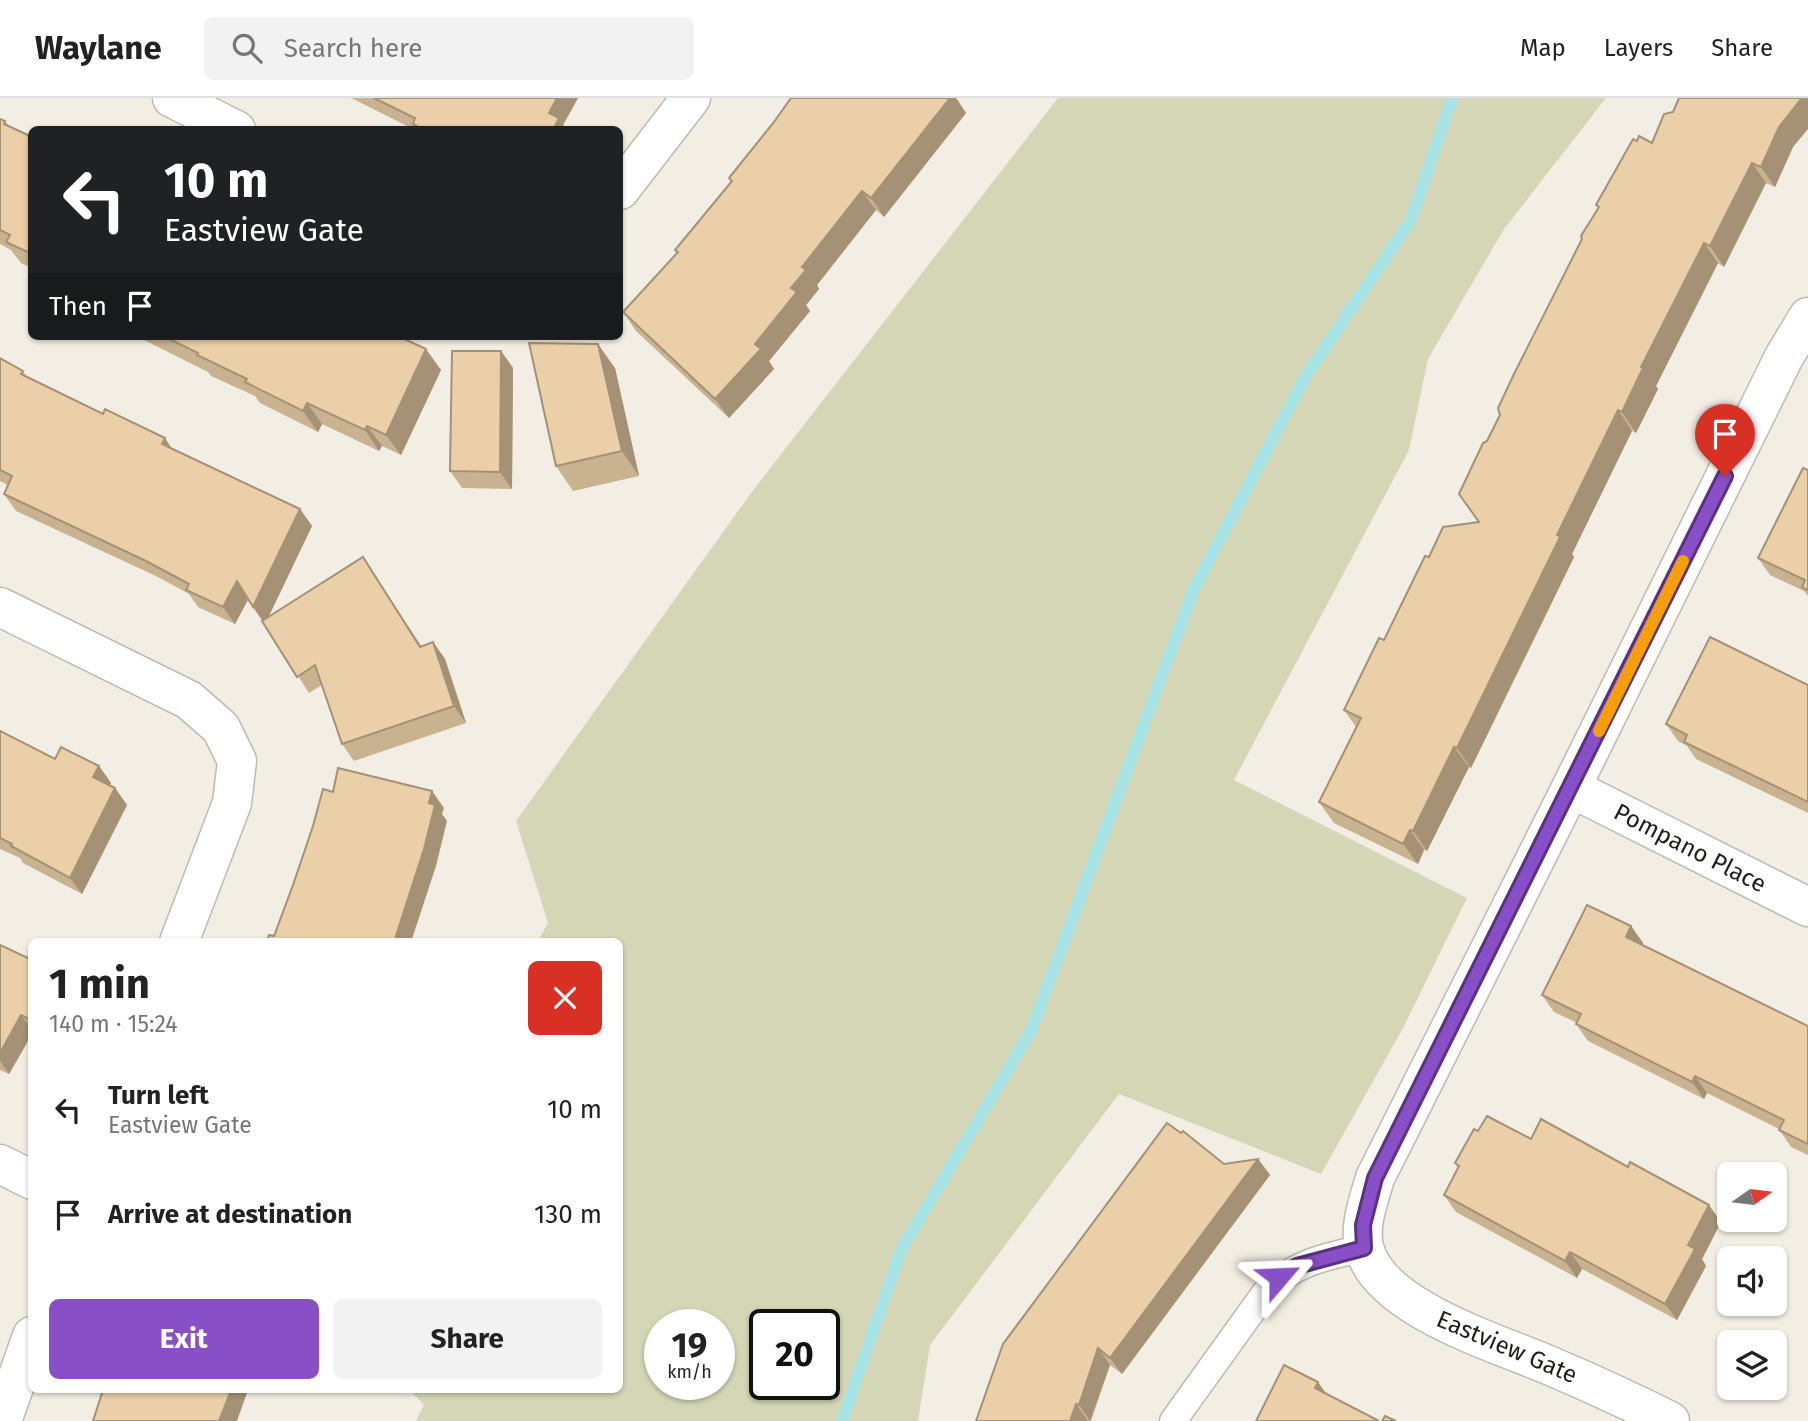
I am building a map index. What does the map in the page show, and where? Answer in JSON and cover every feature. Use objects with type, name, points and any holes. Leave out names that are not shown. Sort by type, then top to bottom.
[{"type":"street","points":[[172,98],[228,126]]},
{"type":"street","points":[[623,186],[691,98]]},
{"type":"street","points":[[1364,1248],[1363,1225],[1375,1178],[1571,788],[1796,363],[1808,317]]},
{"type":"street","points":[[0,607],[189,700],[221,728],[237,761],[232,803],[181,938]]},
{"type":"street","name":"Pompano Place","points":[[1571,788],[1808,907]]},
{"type":"street","points":[[0,1164],[28,1178]]},
{"type":"street","name":"Eastview Gate","points":[[1364,1248],[1376,1273],[1402,1297],[1442,1322],[1611,1392],[1670,1421]]},
{"type":"street","points":[[2,1421],[28,1347]]},
{"type":"lane","points":[[1172,1421],[1279,1277],[1297,1266],[1364,1248]]},
{"type":"green space","points":[[1058,98],[1606,98],[1504,229],[1428,359],[1409,450],[1234,780],[1467,898],[1403,1028],[1321,1174],[1119,1094],[930,1345],[918,1421],[416,1421],[424,1405],[413,1393],[623,1393],[623,938],[540,938],[548,923],[516,821],[751,493]]},
{"type":"building","points":[[374,98],[557,98],[549,113],[559,118],[555,126],[417,126],[413,124],[415,118]]},
{"type":"building","points":[[791,98],[950,98],[871,198],[862,191],[802,267],[806,270],[791,288],[797,292],[755,344],[761,349],[715,399],[623,312],[678,252],[675,250],[732,181],[729,178]]},
{"type":"building","points":[[1679,98],[1802,98],[1779,127],[1761,167],[1752,163],[1710,246],[1704,243],[1641,367],[1643,368],[1622,412],[1618,410],[1557,535],[1560,537],[1457,748],[1454,747],[1413,831],[1410,830],[1403,844],[1319,802],[1361,718],[1344,710],[1379,638],[1384,640],[1425,556],[1429,557],[1443,527],[1479,522],[1459,494],[1483,443],[1487,441],[1500,415],[1498,408],[1514,374],[1582,239],[1581,236],[1599,207],[1596,205],[1633,139],[1637,141],[1639,136],[1652,143],[1664,114],[1673,112]]},
{"type":"building","points":[[0,119],[5,121],[4,124],[28,135],[28,252],[6,242],[10,235],[0,230]]},
{"type":"building","points":[[171,340],[407,340],[426,349],[386,435],[367,426],[365,430],[307,403],[303,411],[245,382],[247,379],[197,355],[198,353]]},
{"type":"building","points":[[529,343],[598,344],[622,451],[556,466]]},
{"type":"building","points":[[452,351],[501,351],[500,472],[450,471]]},
{"type":"building","points":[[0,358],[23,371],[21,374],[103,414],[105,409],[165,438],[162,444],[300,509],[253,607],[237,581],[223,607],[186,590],[189,584],[146,561],[4,494],[12,476],[0,470]]},
{"type":"building","points":[[1803,468],[1808,470],[1808,590],[1802,587],[1805,580],[1758,558]]},
{"type":"building","points":[[363,557],[420,647],[433,642],[454,706],[342,744],[315,665],[297,677],[262,621]]},
{"type":"building","points":[[1710,637],[1808,685],[1808,802],[1684,742],[1687,735],[1666,724]]},
{"type":"building","points":[[0,731],[55,759],[61,747],[99,766],[93,777],[115,788],[70,878],[0,838]]},
{"type":"building","points":[[338,768],[432,791],[429,803],[435,805],[395,938],[268,938],[269,935],[274,936],[293,885],[323,789],[333,792]]},
{"type":"building","points":[[1587,905],[1631,926],[1626,937],[1808,1026],[1808,1144],[1779,1130],[1784,1120],[1695,1076],[1692,1082],[1576,1024],[1581,1014],[1542,995]]},
{"type":"building","points":[[0,945],[28,958],[28,1018],[21,1015],[0,1053]]},
{"type":"building","points":[[1487,1116],[1531,1139],[1541,1119],[1628,1167],[1630,1162],[1709,1205],[1688,1245],[1695,1249],[1665,1304],[1570,1252],[1565,1261],[1444,1195],[1459,1166],[1455,1163],[1474,1129],[1478,1131]]},
{"type":"building","points":[[1167,1123],[1181,1133],[1183,1131],[1224,1164],[1258,1159],[1110,1358],[1098,1348],[1079,1405],[1076,1404],[1070,1421],[976,1421],[1003,1344]]},
{"type":"building","points":[[1284,1365],[1318,1382],[1315,1388],[1379,1421],[1256,1421]]},
{"type":"building","points":[[102,1393],[230,1393],[219,1421],[93,1421]]},
{"type":"building","points":[[1385,1416],[1396,1421],[1382,1421]]},
{"type":"waterway","points":[[842,1421],[901,1250],[1031,1031],[1193,591],[1305,377],[1411,220],[1452,98]]},
{"type":"slow traffic","points":[[1599,731],[1683,561]]},
{"type":"route","points":[[1279,1277],[1297,1266],[1364,1248],[1363,1225],[1375,1178],[1725,476]]}]
